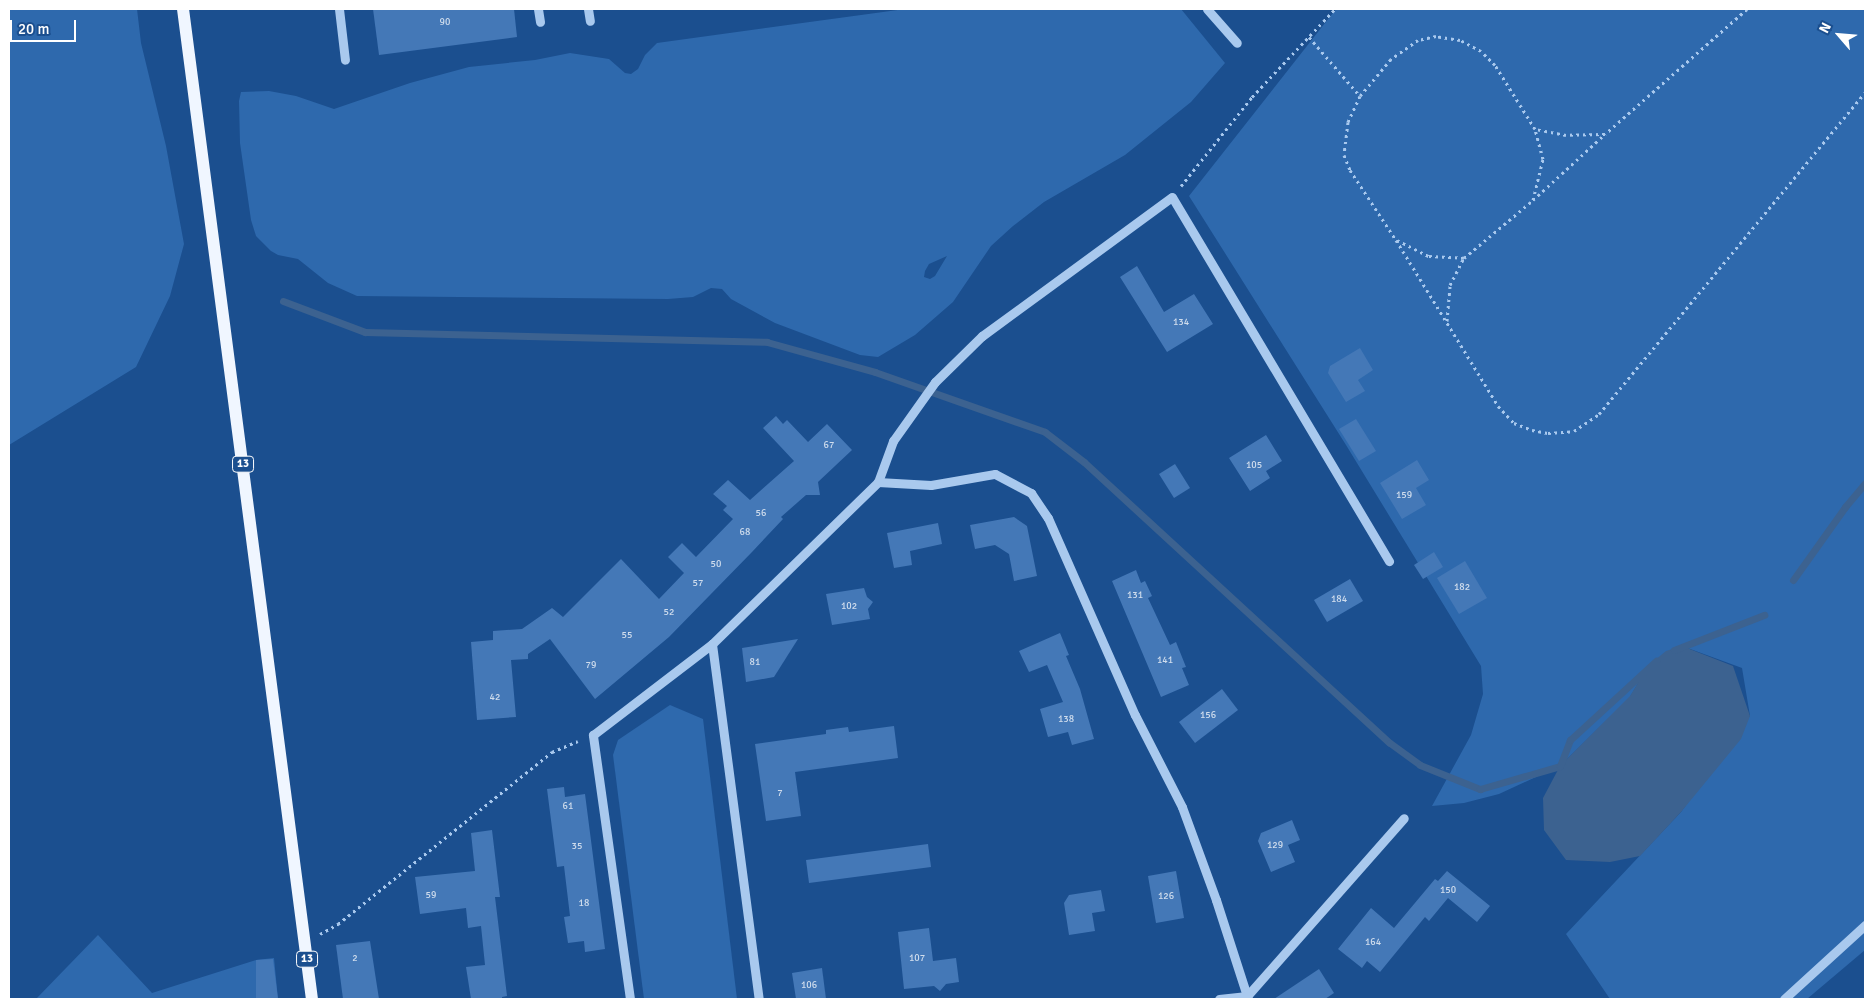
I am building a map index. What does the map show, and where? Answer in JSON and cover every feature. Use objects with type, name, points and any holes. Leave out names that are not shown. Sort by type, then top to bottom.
[{"type":"main road","name":"13","points":[[183,9],[312,999]]},
{"type":"street","points":[[339,9],[345,60]]},
{"type":"street","points":[[538,9],[540,22]]},
{"type":"street","points":[[588,9],[590,22]]},
{"type":"street","points":[[1208,9],[1237,43]]},
{"type":"street","points":[[630,999],[593,735],[712,644],[878,482],[894,441],[935,382],[982,336],[1172,198],[1389,561]]},
{"type":"street","points":[[878,482],[931,485],[995,474],[1031,493],[1048,518],[1135,715],[1182,807],[1216,900],[1248,997]]},
{"type":"street","points":[[712,644],[759,999]]},
{"type":"street","points":[[1218,999],[1248,997],[1404,818]]},
{"type":"street","points":[[1784,999],[1865,925]]},
{"type":"path","points":[[1172,198],[1252,97],[1335,9]]},
{"type":"path","points":[[1447,323],[1450,286],[1464,258],[1533,200],[1747,9]]},
{"type":"path","points":[[1533,200],[1543,159],[1535,129],[1494,65],[1481,51],[1460,40],[1436,36],[1418,40],[1391,59],[1360,96],[1348,122],[1344,155],[1350,170],[1396,240],[1498,406],[1514,423],[1532,430],[1548,433],[1574,431],[1599,414],[1865,93]]},
{"type":"path","points":[[1309,37],[1360,96]]},
{"type":"path","points":[[1535,129],[1566,135],[1605,134]]},
{"type":"path","points":[[1396,240],[1429,256],[1464,258]]},
{"type":"path","points":[[304,943],[338,924],[552,752],[593,735]]},
{"type":"shaded area","points":[[9,9],[137,9],[141,43],[166,146],[184,244],[170,296],[136,367],[9,445]]},
{"type":"shaded area","points":[[905,9],[1181,9],[1225,63],[1191,102],[1125,155],[1044,202],[1013,226],[991,246],[953,302],[915,335],[878,357],[860,355],[775,323],[731,299],[722,289],[711,288],[693,297],[668,299],[357,296],[328,283],[298,259],[278,255],[271,251],[256,236],[251,220],[240,143],[239,101],[241,92],[269,91],[296,96],[334,109],[410,83],[469,67],[535,60],[570,53],[609,59],[625,73],[631,74],[638,69],[645,55],[657,43]],"holes":[[[947,256],[935,276],[930,279],[924,277],[929,264]]]},
{"type":"shaded area","points":[[1336,9],[1865,9],[1865,950],[1807,999],[1610,999],[1566,934],[1681,812],[1750,716],[1742,668],[1682,646],[1649,665],[1630,697],[1560,766],[1499,794],[1464,803],[1432,806],[1471,735],[1483,694],[1481,666],[1346,445],[1189,196]]},
{"type":"shaded area","points":[[1682,646],[1733,666],[1750,716],[1741,739],[1681,812],[1640,856],[1610,862],[1566,860],[1544,830],[1543,798],[1560,766],[1630,696],[1649,665],[1666,651]]},
{"type":"shaded area","points":[[670,705],[703,719],[737,999],[644,999],[613,755],[618,740]]},
{"type":"shaded area","points":[[98,935],[152,993],[256,960],[274,958],[278,999],[36,999]]},
{"type":"building","points":[[373,9],[514,9],[517,37],[379,55]]},
{"type":"building","points":[[1137,266],[1164,312],[1194,294],[1213,324],[1167,352],[1120,277]]},
{"type":"building","points":[[1360,348],[1373,370],[1358,380],[1365,391],[1346,402],[1328,373],[1330,366]]},
{"type":"building","points":[[776,416],[783,424],[787,420],[808,442],[827,424],[852,450],[818,482],[820,495],[806,495],[781,517],[783,519],[669,637],[595,699],[550,639],[528,654],[528,659],[511,660],[516,717],[477,720],[471,642],[493,640],[493,631],[522,629],[552,608],[563,617],[621,559],[659,599],[684,573],[668,557],[682,543],[696,557],[733,519],[723,510],[727,506],[713,494],[728,480],[750,500],[794,461],[763,428]]},
{"type":"building","points":[[1356,419],[1376,451],[1359,461],[1339,429]]},
{"type":"building","points":[[1266,435],[1282,461],[1266,471],[1270,478],[1250,491],[1229,458]]},
{"type":"building","points":[[1417,460],[1429,480],[1416,488],[1426,505],[1402,519],[1380,483]]},
{"type":"building","points":[[1175,464],[1190,488],[1174,498],[1159,474]]},
{"type":"building","points":[[1014,517],[1027,526],[1037,576],[1014,581],[1009,554],[995,545],[975,549],[970,525]]},
{"type":"building","points":[[938,523],[942,544],[910,551],[912,565],[894,568],[887,533]]},
{"type":"building","points":[[1434,552],[1443,567],[1423,579],[1414,565]]},
{"type":"building","points":[[1465,561],[1487,598],[1459,614],[1437,578]]},
{"type":"building","points":[[1136,570],[1141,583],[1145,581],[1152,596],[1148,598],[1170,645],[1176,642],[1186,667],[1182,668],[1189,685],[1161,697],[1112,581]]},
{"type":"building","points":[[1350,579],[1363,601],[1327,622],[1314,600]]},
{"type":"building","points":[[864,588],[867,597],[873,602],[868,609],[870,619],[832,625],[826,594]]},
{"type":"building","points":[[1060,633],[1069,655],[1066,656],[1080,689],[1094,739],[1072,745],[1068,732],[1048,737],[1040,709],[1063,702],[1047,665],[1029,672],[1019,651]]},
{"type":"building","points":[[798,639],[774,677],[746,682],[742,648]]},
{"type":"building","points":[[1222,689],[1238,710],[1195,743],[1179,722]]},
{"type":"building","points":[[894,726],[898,758],[795,772],[801,816],[766,821],[755,744],[826,734],[826,730],[848,727],[849,732]]},
{"type":"building","points":[[564,787],[565,797],[585,794],[605,949],[585,952],[584,941],[568,943],[564,917],[570,916],[564,866],[557,867],[547,789]]},
{"type":"building","points":[[1292,820],[1300,840],[1288,845],[1295,862],[1271,872],[1258,841],[1261,833]]},
{"type":"building","points":[[492,830],[500,897],[495,897],[507,996],[502,997],[502,999],[471,999],[466,967],[485,965],[481,926],[468,928],[466,908],[420,914],[415,877],[475,871],[471,833]]},
{"type":"building","points":[[928,844],[931,867],[809,883],[806,860]]},
{"type":"building","points":[[1176,871],[1184,918],[1156,923],[1148,876]]},
{"type":"building","points":[[1447,871],[1490,906],[1477,922],[1448,898],[1429,921],[1425,917],[1380,972],[1367,961],[1362,968],[1338,949],[1371,908],[1394,928],[1435,879],[1438,881]]},
{"type":"building","points":[[1101,890],[1105,911],[1092,913],[1095,931],[1069,935],[1064,903],[1069,895]]},
{"type":"building","points":[[929,928],[933,961],[956,958],[959,982],[946,984],[940,991],[934,986],[904,989],[898,932]]},
{"type":"building","points":[[370,941],[379,999],[343,999],[336,945]]},
{"type":"building","points":[[273,959],[278,999],[256,999],[256,960]]},
{"type":"building","points":[[822,968],[826,999],[796,999],[792,973]]},
{"type":"building","points":[[1319,969],[1334,993],[1325,999],[1274,999]]},
{"type":"waterway","points":[[283,301],[365,332],[767,342],[875,372],[1045,432],[1084,462],[1390,743],[1420,765],[1480,789],[1560,766],[1570,740],[1656,661]]},
{"type":"waterway","points":[[1793,580],[1845,507],[1865,483]]},
{"type":"waterway","points":[[1674,650],[1764,615]]}]
